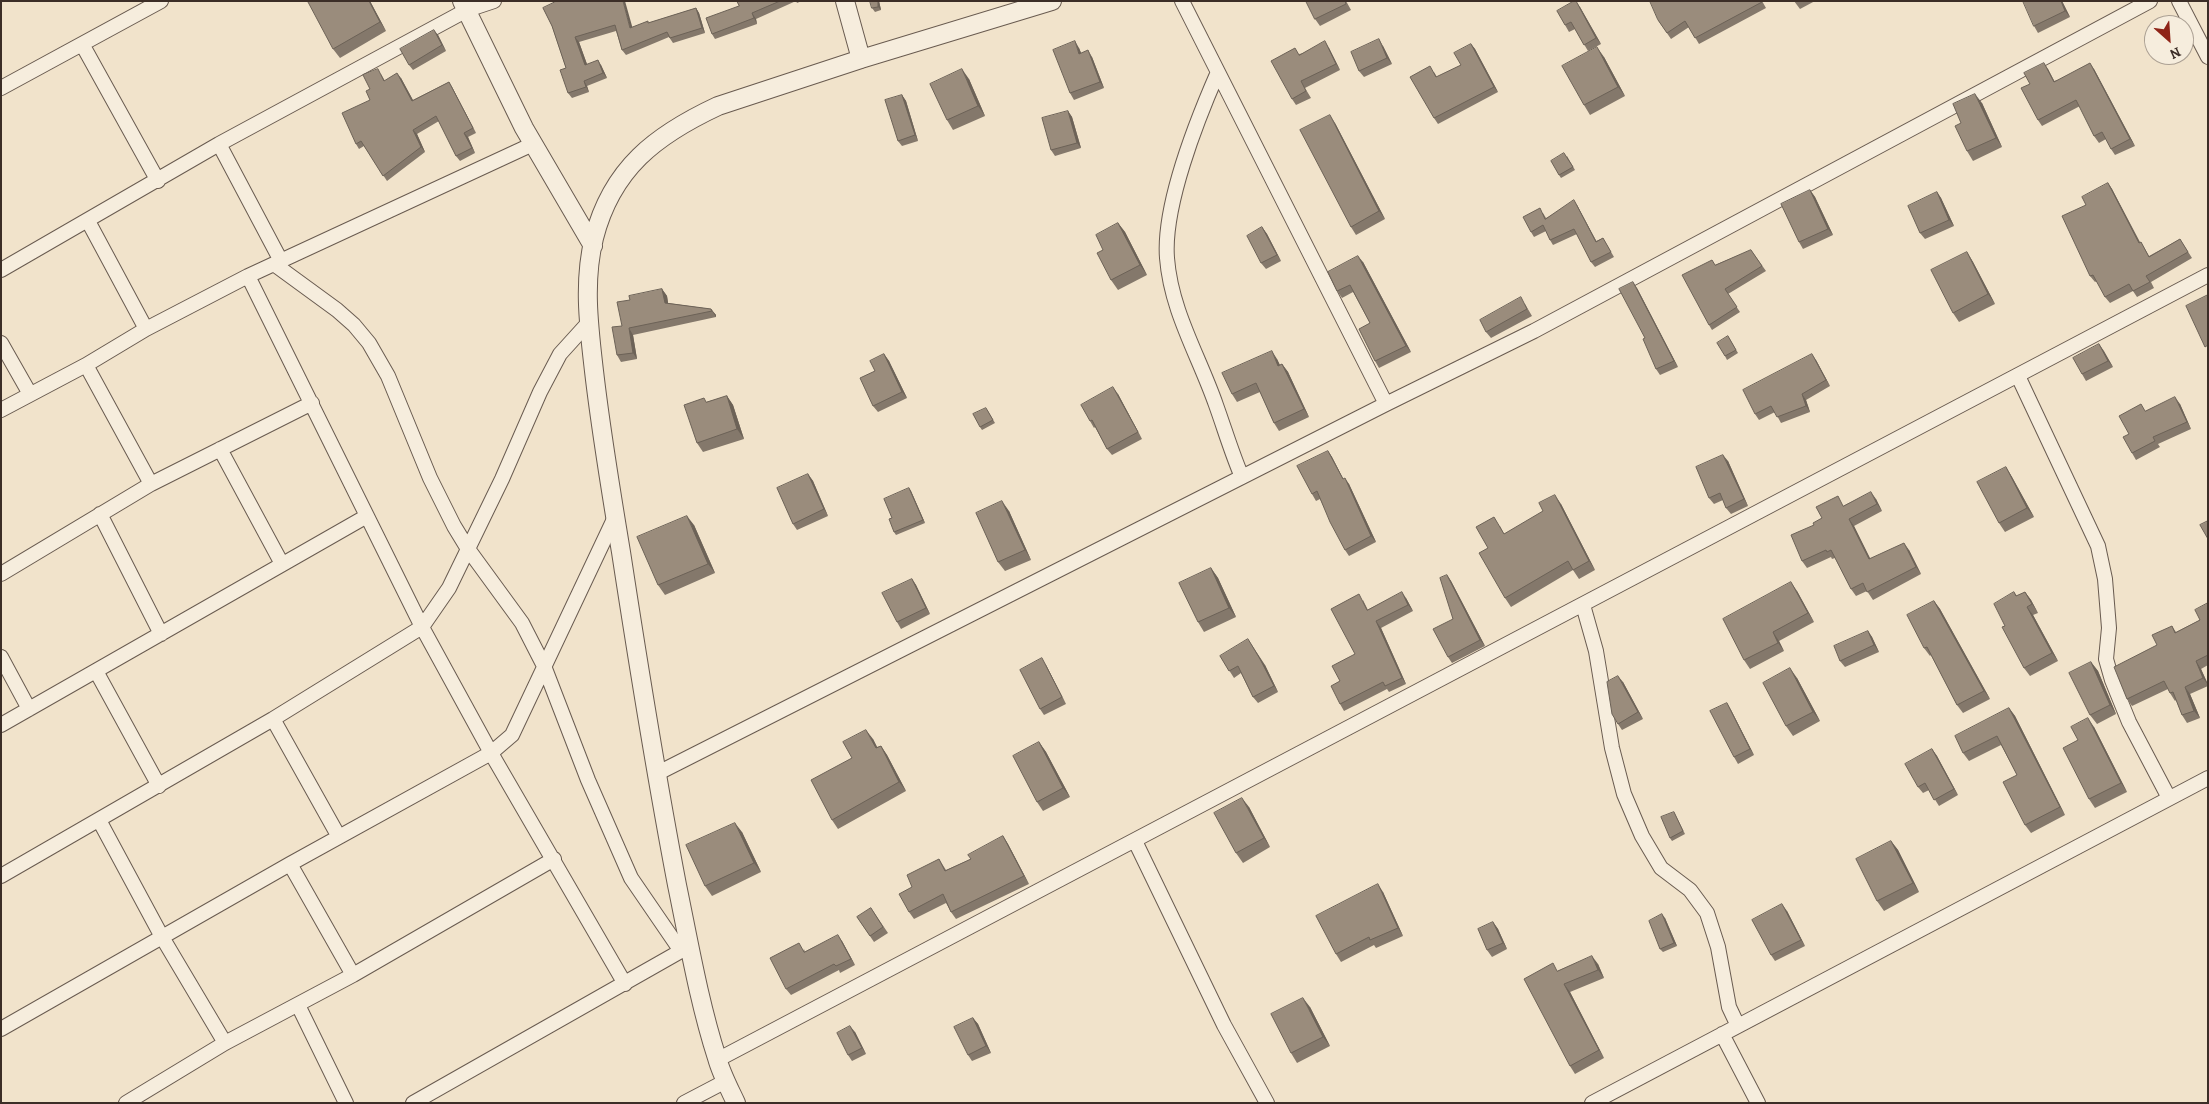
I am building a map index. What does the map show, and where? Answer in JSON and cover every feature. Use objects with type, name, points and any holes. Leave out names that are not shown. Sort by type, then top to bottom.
[{"type":"street","points":[[1,88],[161,1]]},
{"type":"street","points":[[1,270],[464,6],[494,1]]},
{"type":"street","points":[[845,1],[861,59]]},
{"type":"street","points":[[736,1103],[717,1060],[685,948],[598,405],[589,322],[588,273],[593,246],[605,208],[617,183],[647,148],[678,126],[718,106],[861,59],[1052,1]]},
{"type":"street","points":[[1182,1],[1386,404]]},
{"type":"street","points":[[656,774],[1534,331],[2150,1]]},
{"type":"street","points":[[2179,1],[2208,57]]},
{"type":"street","points":[[464,6],[533,144],[593,246]]},
{"type":"street","points":[[82,44],[158,180]]},
{"type":"street","points":[[1218,72],[1205,101],[1171,205],[1167,233],[1167,257],[1171,288],[1181,322],[1217,406],[1229,446],[1242,477]]},
{"type":"street","points":[[219,144],[277,263],[337,310],[354,325],[369,343],[388,376],[430,478],[468,550],[522,624],[544,666],[588,780],[631,878],[685,948]]},
{"type":"street","points":[[1,410],[86,365],[146,329],[248,276],[533,144]]},
{"type":"street","points":[[88,221],[146,329]]},
{"type":"street","points":[[717,1060],[2208,275]]},
{"type":"street","points":[[248,276],[422,627],[491,753],[625,984]]},
{"type":"street","points":[[1,876],[273,719],[422,627],[449,588],[540,392],[560,354],[589,322]]},
{"type":"street","points":[[1,344],[30,394]]},
{"type":"street","points":[[86,365],[151,484]]},
{"type":"street","points":[[2018,376],[2098,546],[2105,579],[2109,628],[2106,659],[2112,680],[2129,722],[2169,798]]},
{"type":"street","points":[[1,574],[151,484],[312,403]]},
{"type":"street","points":[[220,449],[282,564]]},
{"type":"street","points":[[100,514],[161,634]]},
{"type":"street","points":[[1,725],[367,516]]},
{"type":"street","points":[[1,1028],[290,864],[491,753],[512,735],[615,517]]},
{"type":"street","points":[[1583,604],[1597,660],[1612,748],[1624,794],[1642,836],[1661,868],[1690,890],[1707,913],[1718,946],[1729,1007],[1738,1026]]},
{"type":"street","points":[[1,657],[29,709]]},
{"type":"street","points":[[96,671],[159,786]]},
{"type":"street","points":[[273,719],[339,837]]},
{"type":"street","points":[[1592,1103],[2208,778]]},
{"type":"street","points":[[99,820],[162,937],[225,1044]]},
{"type":"street","points":[[1135,841],[1224,1025],[1267,1103]]},
{"type":"street","points":[[126,1103],[225,1044],[352,975],[554,859]]},
{"type":"street","points":[[290,864],[352,975]]},
{"type":"street","points":[[422,1101],[685,948]]},
{"type":"street","points":[[298,1005],[346,1103]]},
{"type":"street","points":[[1722,1034],[1758,1103]]},
{"type":"street","points":[[684,1103],[726,1081]]},
{"type":"building","points":[[309,1],[369,1],[380,22],[333,49]]},
{"type":"building","points":[[557,1],[623,1],[630,28],[696,8],[702,28],[670,38],[667,32],[622,50],[615,25],[575,37],[585,65],[598,60],[603,73],[584,81],[586,87],[568,93],[560,70],[566,68],[552,26],[543,8]]},
{"type":"building","points":[[737,1],[780,1],[752,13],[754,18],[712,34],[706,18],[739,6]]},
{"type":"building","points":[[870,1],[878,1],[878,7],[872,8]]},
{"type":"building","points":[[1306,1],[1345,1],[1346,4],[1315,19]]},
{"type":"building","points":[[1576,1],[1596,38],[1584,45],[1571,22],[1565,25],[1557,11]]},
{"type":"building","points":[[1650,1],[1762,2],[1695,38],[1685,21],[1667,33],[1658,20]]},
{"type":"building","points":[[2023,1],[2061,1],[2065,11],[2034,26]]},
{"type":"building","points":[[434,30],[442,45],[409,65],[400,49]]},
{"type":"building","points":[[1379,39],[1387,58],[1359,71],[1351,52]]},
{"type":"building","points":[[1075,41],[1079,54],[1088,50],[1100,82],[1070,93],[1053,50]]},
{"type":"building","points":[[1325,41],[1336,64],[1301,81],[1306,91],[1292,99],[1271,61],[1295,48],[1299,55]]},
{"type":"building","points":[[1471,44],[1494,87],[1434,118],[1410,77],[1430,66],[1436,77],[1461,65],[1454,53]]},
{"type":"building","points":[[1597,47],[1618,87],[1584,105],[1562,66]]},
{"type":"building","points":[[2044,63],[2054,82],[2090,63],[2130,139],[2111,149],[2102,132],[2094,136],[2076,100],[2038,120],[2021,88],[2030,84],[2024,73]]},
{"type":"building","points":[[378,69],[384,81],[397,73],[412,101],[449,82],[473,128],[464,133],[472,148],[456,156],[436,116],[413,130],[421,147],[383,176],[361,141],[356,144],[342,113],[370,100],[366,91],[370,89],[363,75]]},
{"type":"building","points":[[962,69],[978,106],[947,120],[930,84]]},
{"type":"building","points":[[1975,94],[1996,138],[1967,151],[1955,126],[1961,123],[1953,104]]},
{"type":"building","points":[[902,95],[915,135],[898,141],[885,100]]},
{"type":"building","points":[[1068,111],[1077,143],[1051,150],[1042,118]]},
{"type":"building","points":[[1330,115],[1379,211],[1351,227],[1300,130]]},
{"type":"building","points":[[1564,153],[1573,167],[1559,175],[1551,161]]},
{"type":"building","points":[[2108,183],[2139,243],[2141,242],[2149,257],[2180,239],[2188,252],[2146,276],[2150,282],[2133,291],[2129,284],[2105,297],[2093,275],[2090,276],[2062,216],[2086,205],[2082,197]]},
{"type":"building","points":[[1810,190],[1828,229],[1799,242],[1781,204]]},
{"type":"building","points":[[1937,192],[1949,220],[1920,233],[1908,206]]},
{"type":"building","points":[[1574,200],[1596,242],[1603,238],[1611,252],[1591,262],[1574,229],[1550,240],[1543,225],[1531,232],[1523,217],[1540,208],[1545,219]]},
{"type":"building","points":[[1118,223],[1140,265],[1111,280],[1097,253],[1103,250],[1096,235]]},
{"type":"building","points":[[1262,227],[1277,255],[1261,263],[1247,236]]},
{"type":"building","points":[[1751,250],[1762,266],[1725,289],[1737,307],[1709,325],[1682,275],[1712,260],[1715,265]]},
{"type":"building","points":[[1967,252],[1988,294],[1953,313],[1931,270]]},
{"type":"building","points":[[1358,256],[1406,346],[1375,361],[1359,329],[1370,323],[1350,285],[1337,291],[1328,272]]},
{"type":"building","points":[[1633,282],[1674,361],[1656,369],[1643,339],[1645,338],[1619,289]]},
{"type":"building","points":[[662,289],[665,303],[711,309],[712,311],[629,328],[633,353],[617,355],[612,327],[622,326],[617,302],[630,300],[629,296]]},
{"type":"building","points":[[2208,295],[2208,345],[2205,347],[2186,306]]},
{"type":"building","points":[[1521,297],[1527,309],[1486,332],[1480,320]]},
{"type":"building","points":[[1728,336],[1736,350],[1725,356],[1717,343]]},
{"type":"building","points":[[2099,344],[2108,361],[2082,374],[2073,358]]},
{"type":"building","points":[[1272,351],[1278,366],[1282,364],[1304,409],[1274,423],[1256,383],[1232,394],[1222,373]]},
{"type":"building","points":[[884,354],[902,392],[873,406],[860,378],[875,371],[870,361]]},
{"type":"building","points":[[1812,354],[1826,380],[1802,394],[1806,406],[1777,417],[1771,406],[1755,414],[1743,390]]},
{"type":"building","points":[[1113,387],[1138,432],[1107,449],[1092,420],[1090,421],[1081,405]]},
{"type":"building","points":[[727,396],[737,429],[697,443],[684,405],[704,398],[706,402]]},
{"type":"building","points":[[2175,397],[2187,422],[2153,437],[2155,441],[2132,453],[2123,437],[2129,434],[2119,416],[2141,404],[2145,411]]},
{"type":"building","points":[[986,408],[993,420],[980,427],[973,414]]},
{"type":"building","points":[[1328,451],[1343,479],[1345,478],[1371,536],[1345,550],[1330,522],[1317,491],[1312,494],[1297,466]]},
{"type":"building","points":[[1723,455],[1744,499],[1726,508],[1720,493],[1709,498],[1696,467]]},
{"type":"building","points":[[2006,467],[2027,508],[1999,523],[1977,482]]},
{"type":"building","points":[[808,474],[824,509],[793,524],[777,488]]},
{"type":"building","points":[[909,488],[923,520],[894,532],[889,519],[892,518],[884,499]]},
{"type":"building","points":[[1871,492],[1877,504],[1849,519],[1869,559],[1904,543],[1916,567],[1867,592],[1863,583],[1851,589],[1831,550],[1827,552],[1826,550],[1802,561],[1791,535],[1814,525],[1813,523],[1822,518],[1816,507],[1838,496],[1843,506]]},
{"type":"building","points":[[1555,495],[1589,561],[1573,570],[1568,561],[1505,598],[1479,553],[1488,548],[1476,527],[1494,517],[1504,534],[1543,511],[1539,503]]},
{"type":"building","points":[[1002,501],[1025,550],[998,562],[976,513]]},
{"type":"building","points":[[687,516],[708,564],[658,585],[637,537]]},
{"type":"building","points":[[2208,521],[2208,539],[2200,525]]},
{"type":"building","points":[[1211,568],[1229,608],[1198,622],[1179,583]]},
{"type":"building","points":[[1447,575],[1480,640],[1448,657],[1433,629],[1453,619],[1440,578]]},
{"type":"building","points":[[912,579],[926,608],[897,622],[882,593]]},
{"type":"building","points":[[1791,582],[1808,613],[1773,632],[1778,643],[1744,660],[1723,619]]},
{"type":"building","points":[[1402,592],[1408,605],[1376,621],[1402,678],[1385,686],[1383,682],[1340,704],[1331,686],[1340,681],[1332,666],[1355,654],[1331,609],[1359,594],[1367,610]]},
{"type":"building","points":[[2014,592],[2016,596],[2025,592],[2032,604],[2027,607],[2052,653],[2024,668],[2002,627],[2005,626],[1994,604]]},
{"type":"building","points":[[1934,601],[1984,691],[1957,705],[1927,647],[1924,648],[1907,615]]},
{"type":"building","points":[[2208,603],[2208,655],[2196,661],[2203,678],[2185,687],[2194,711],[2182,715],[2173,692],[2170,693],[2164,681],[2127,699],[2114,667],[2157,645],[2152,635],[2172,626],[2175,633],[2200,620],[2195,610]]},
{"type":"building","points":[[1868,631],[1874,645],[1840,661],[1834,646]]},
{"type":"building","points":[[1248,639],[1274,686],[1253,697],[1238,666],[1229,671],[1220,656]]},
{"type":"building","points":[[1042,658],[1062,697],[1040,709],[1020,670]]},
{"type":"building","points":[[2091,662],[2110,705],[2090,715],[2069,673]]},
{"type":"building","points":[[1790,668],[1813,712],[1786,726],[1763,683]]},
{"type":"building","points":[[1618,676],[1638,712],[1618,724],[1612,714],[1607,682]]},
{"type":"building","points":[[1727,703],[1750,749],[1734,757],[1710,711]]},
{"type":"building","points":[[2009,708],[2060,807],[2025,825],[2003,782],[2017,775],[1997,736],[1963,753],[1955,736]]},
{"type":"building","points":[[2088,718],[2121,783],[2089,799],[2063,748],[2078,740],[2071,727]]},
{"type":"building","points":[[866,730],[876,748],[881,746],[899,782],[832,820],[811,780],[852,758],[843,742]]},
{"type":"building","points":[[1039,742],[1063,788],[1037,802],[1013,756]]},
{"type":"building","points":[[1932,749],[1954,789],[1934,800],[1925,783],[1918,787],[1905,764]]},
{"type":"building","points":[[1242,798],[1264,838],[1236,853],[1214,813]]},
{"type":"building","points":[[1674,812],[1683,831],[1670,838],[1661,817]]},
{"type":"building","points":[[735,823],[754,863],[705,886],[686,845]]},
{"type":"building","points":[[1003,836],[1024,876],[951,912],[943,894],[909,912],[899,894],[912,887],[907,875],[939,859],[945,871],[971,859],[968,855]]},
{"type":"building","points":[[1891,841],[1913,883],[1877,901],[1856,859]]},
{"type":"building","points":[[1378,884],[1398,928],[1370,940],[1369,937],[1336,954],[1316,916]]},
{"type":"building","points":[[1782,904],[1801,940],[1771,955],[1752,920]]},
{"type":"building","points":[[871,908],[883,927],[870,936],[857,917]]},
{"type":"building","points":[[1662,914],[1674,943],[1660,949],[1649,921]]},
{"type":"building","points":[[1493,922],[1503,943],[1487,950],[1478,929]]},
{"type":"building","points":[[838,935],[851,959],[836,966],[834,964],[786,989],[770,958],[799,943],[804,952]]},
{"type":"building","points":[[1592,956],[1598,970],[1564,984],[1599,1050],[1570,1066],[1524,979],[1553,963],[1557,971]]},
{"type":"building","points":[[1303,998],[1323,1037],[1291,1053],[1271,1014]]},
{"type":"building","points":[[973,1018],[986,1046],[968,1055],[954,1027]]},
{"type":"building","points":[[850,1026],[862,1048],[848,1055],[837,1033]]}]
